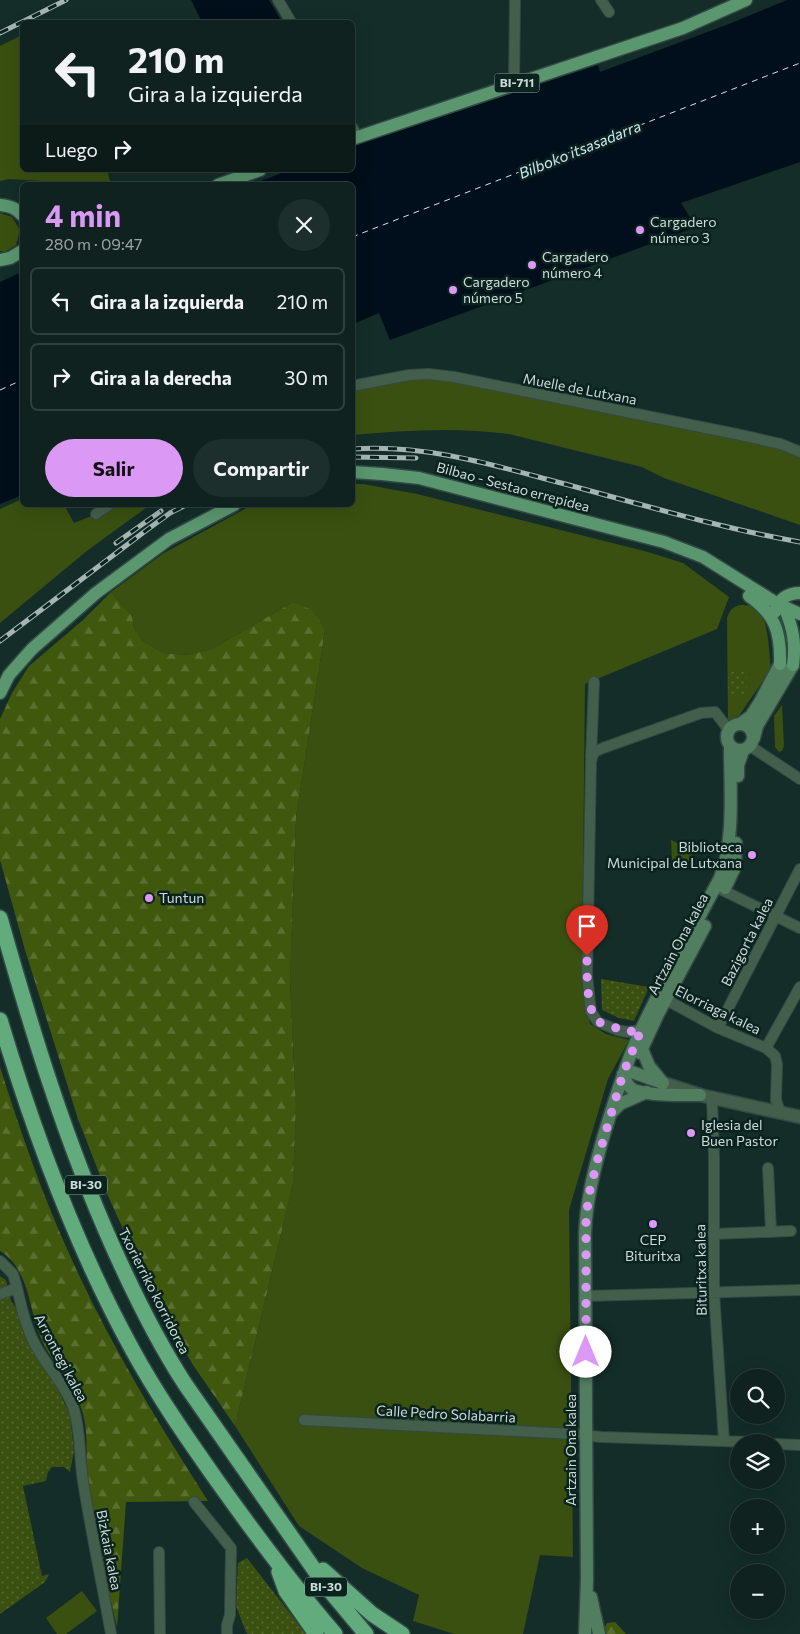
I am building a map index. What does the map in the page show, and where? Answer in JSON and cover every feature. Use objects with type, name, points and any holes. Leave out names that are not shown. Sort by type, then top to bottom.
[{"type":"highway","name":"Txorierriko korridorea","points":[[0,918],[49,1084],[75,1158],[122,1267],[173,1366],[325,1585],[366,1634]]},
{"type":"highway","name":"BI-30","points":[[0,1022],[24,1098],[58,1190],[96,1277],[131,1347],[161,1399],[185,1435],[275,1559],[335,1634]]},
{"type":"highway","points":[[291,1536],[353,1598],[372,1614],[402,1634]]},
{"type":"highway","points":[[275,1559],[286,1592],[316,1634]]},
{"type":"main road","name":"BI-711","points":[[355,134],[683,28],[746,0]]},
{"type":"main road","points":[[226,182],[254,172]]},
{"type":"main road","points":[[0,205],[9,206],[20,213]]},
{"type":"main road","points":[[0,260],[10,258],[20,252]]},
{"type":"main road","name":"Bilbao - Sestao errepidea","points":[[355,472],[419,478],[664,542],[778,608]]},
{"type":"main road","points":[[0,693],[9,675],[32,649],[96,593],[169,539],[230,507]]},
{"type":"main road","points":[[731,725],[744,725],[752,730],[744,746],[727,739],[731,725],[751,716],[780,664],[781,642],[774,624],[778,608],[784,598],[792,593],[800,593]]},
{"type":"main road","points":[[778,608],[800,614]]},
{"type":"main road","points":[[778,608],[800,618]]},
{"type":"main road","points":[[778,608],[792,627],[797,660]]},
{"type":"main road","name":"Artzain Ona kalea","points":[[585,1634],[587,1580],[587,1206],[611,1114],[627,1076],[641,1030],[662,997],[719,889],[728,855],[744,746],[797,660]]},
{"type":"main road","name":"Artzain Ona kalea","points":[[627,1076],[642,1049],[662,997]]},
{"type":"main road","points":[[642,1049],[649,1066],[663,1083]]},
{"type":"main road","points":[[627,1076],[663,1083]]},
{"type":"main road","points":[[627,1076],[634,1090],[706,1096]]},
{"type":"main road","points":[[611,1114],[620,1104],[648,1092]]},
{"type":"main road","name":"Artzain Ona kalea","points":[[587,1580],[599,1634]]},
{"type":"street","points":[[278,0],[290,20]]},
{"type":"street","points":[[514,84],[515,0]]},
{"type":"street","points":[[601,0],[609,12]]},
{"type":"street","name":"Muelle de Lutxana","points":[[355,385],[409,374],[454,377],[736,434],[781,444],[800,452]]},
{"type":"street","points":[[96,514],[106,507]]},
{"type":"street","points":[[594,682],[586,975],[591,1012],[598,1022],[627,1032],[641,1030]]},
{"type":"street","points":[[591,762],[594,752],[701,713],[715,712],[731,725]]},
{"type":"street","points":[[744,746],[800,780]]},
{"type":"street","name":"Bazigorta kalea","points":[[718,1028],[800,869]]},
{"type":"street","points":[[719,889],[777,915],[800,928]]},
{"type":"street","points":[[774,1107],[777,1064],[775,1056],[766,1048],[800,987]]},
{"type":"street","name":"Elorriaga kalea","points":[[662,997],[718,1028],[766,1048]]},
{"type":"street","points":[[663,1083],[706,1096],[774,1107],[800,1117]]},
{"type":"street","name":"Bituritxa kalea","points":[[706,1096],[714,1157],[714,1293],[724,1441]]},
{"type":"street","points":[[768,1168],[771,1232]]},
{"type":"street","points":[[713,1234],[791,1231]]},
{"type":"street","name":"Arrontegi kalea","points":[[0,1261],[13,1274],[25,1323],[36,1346],[62,1385],[74,1409],[80,1437],[81,1472]]},
{"type":"street","points":[[0,1294],[17,1288]]},
{"type":"street","points":[[586,1296],[800,1290]]},
{"type":"street","name":"Calle Pedro Solabarria","points":[[304,1420],[602,1437],[730,1441]]},
{"type":"street","points":[[785,1444],[800,1445]]},
{"type":"street","name":"Bizkaia kalea","points":[[81,1472],[111,1634]]},
{"type":"street","points":[[194,1502],[231,1548],[230,1616],[235,1634]]},
{"type":"street","points":[[159,1552],[160,1634]]},
{"type":"street","points":[[227,1634],[230,1616]]},
{"type":"green space","points":[[20,36],[20,172],[108,172],[110,182],[9,179],[0,181],[0,46]]},
{"type":"green space","points":[[0,213],[12,217],[20,230],[16,245],[5,252],[0,251]]},
{"type":"green space","points":[[429,374],[800,452],[800,525],[664,478],[642,467],[509,434],[470,430],[431,430],[355,435],[355,386]]},
{"type":"green space","points":[[355,484],[363,484],[417,494],[648,552],[683,563],[729,597],[717,629],[585,684],[582,975],[590,1024],[606,1034],[629,1040],[608,1079],[569,1210],[573,1557],[540,1555],[523,1634],[454,1634],[413,1621],[419,1595],[362,1568],[299,1526],[235,1426],[293,1184],[296,1106],[290,981],[296,818],[325,630],[293,602],[212,649],[186,655],[163,653],[142,640],[134,628],[132,616],[111,592],[164,553],[248,507],[355,507]]},
{"type":"green space","points":[[20,500],[20,507],[65,507],[74,523],[96,514],[106,507],[147,507],[88,550],[0,623],[0,509]]},
{"type":"green space","points":[[111,592],[132,616],[134,628],[142,640],[163,653],[186,655],[212,649],[293,602],[312,610],[325,630],[296,818],[290,981],[296,1106],[293,1184],[235,1426],[193,1365],[167,1321],[108,1196],[78,1119],[25,950],[0,860],[0,719],[12,693],[29,666],[83,620]]},
{"type":"green space","points":[[740,605],[756,608],[764,619],[768,636],[771,669],[734,723],[728,723],[727,618],[732,609]]},
{"type":"green space","points":[[784,615],[790,640],[786,666],[778,619],[778,616]]},
{"type":"green space","points":[[728,672],[747,672],[747,695],[728,695]]},
{"type":"green space","points":[[782,705],[784,746],[782,751],[779,752],[775,747],[774,716]]},
{"type":"green space","points":[[671,840],[694,851],[690,867],[672,860]]},
{"type":"green space","points":[[601,979],[649,987],[634,1021],[619,1018],[602,1010]]},
{"type":"green space","points":[[0,1067],[42,1189],[61,1236],[87,1291],[136,1383],[208,1501],[126,1502],[117,1627],[93,1523],[87,1478],[86,1436],[83,1414],[74,1392],[42,1342],[22,1276],[9,1258],[0,1251]]},
{"type":"green space","points":[[0,1276],[6,1280],[11,1301],[28,1324],[70,1415],[74,1451],[70,1472],[64,1467],[52,1467],[48,1472],[46,1481],[23,1486],[42,1576],[49,1574],[45,1582],[0,1614]]},
{"type":"green space","points":[[247,1558],[306,1634],[248,1634],[246,1632],[236,1606],[238,1563]]},
{"type":"green space","points":[[82,1591],[97,1611],[66,1634],[57,1634],[46,1618]]},
{"type":"green space","points":[[615,1622],[626,1634],[604,1634],[603,1631],[607,1623]]},
{"type":"water","points":[[191,0],[269,0],[281,20],[201,20]]},
{"type":"water","name":"Bilboko itsasadarra","points":[[787,0],[800,0],[800,162],[681,203],[696,227],[390,340],[379,313],[355,323],[355,182],[259,182],[284,172],[355,172],[355,145],[598,65],[600,72],[729,24]]},
{"type":"water","points":[[20,273],[20,496],[0,504],[0,282]]},
{"type":"ferry route","points":[[355,236],[800,63]]},
{"type":"ferry route","points":[[0,390],[20,381]]},
{"type":"railway","points":[[26,20],[66,0]]},
{"type":"railway","points":[[0,33],[20,23]]},
{"type":"railway","points":[[355,449],[402,449],[475,461],[704,521],[800,542]]},
{"type":"railway","points":[[355,457],[416,458]]},
{"type":"railway","points":[[0,641],[144,532],[170,513],[182,507]]},
{"type":"railway","points":[[116,543],[161,511]]},
{"type":"place","name":"Cargadero número 3","points":[[640,230]]},
{"type":"place","name":"Cargadero número 4","points":[[532,265]]},
{"type":"place","name":"Cargadero número 5","points":[[453,290]]},
{"type":"place","name":"Biblioteca Municipal de Lutxana","points":[[752,855]]},
{"type":"place","name":"Tuntun","points":[[149,898]]},
{"type":"place","name":"Iglesia del Buen Pastor","points":[[691,1133]]},
{"type":"place","name":"CEP Bituritxa","points":[[653,1224]]},
{"type":"route","points":[[586,1352],[586,1219],[589,1194],[623,1074],[641,1030],[633,1032],[623,1031],[598,1022],[591,1012],[586,975],[587,956]]}]
